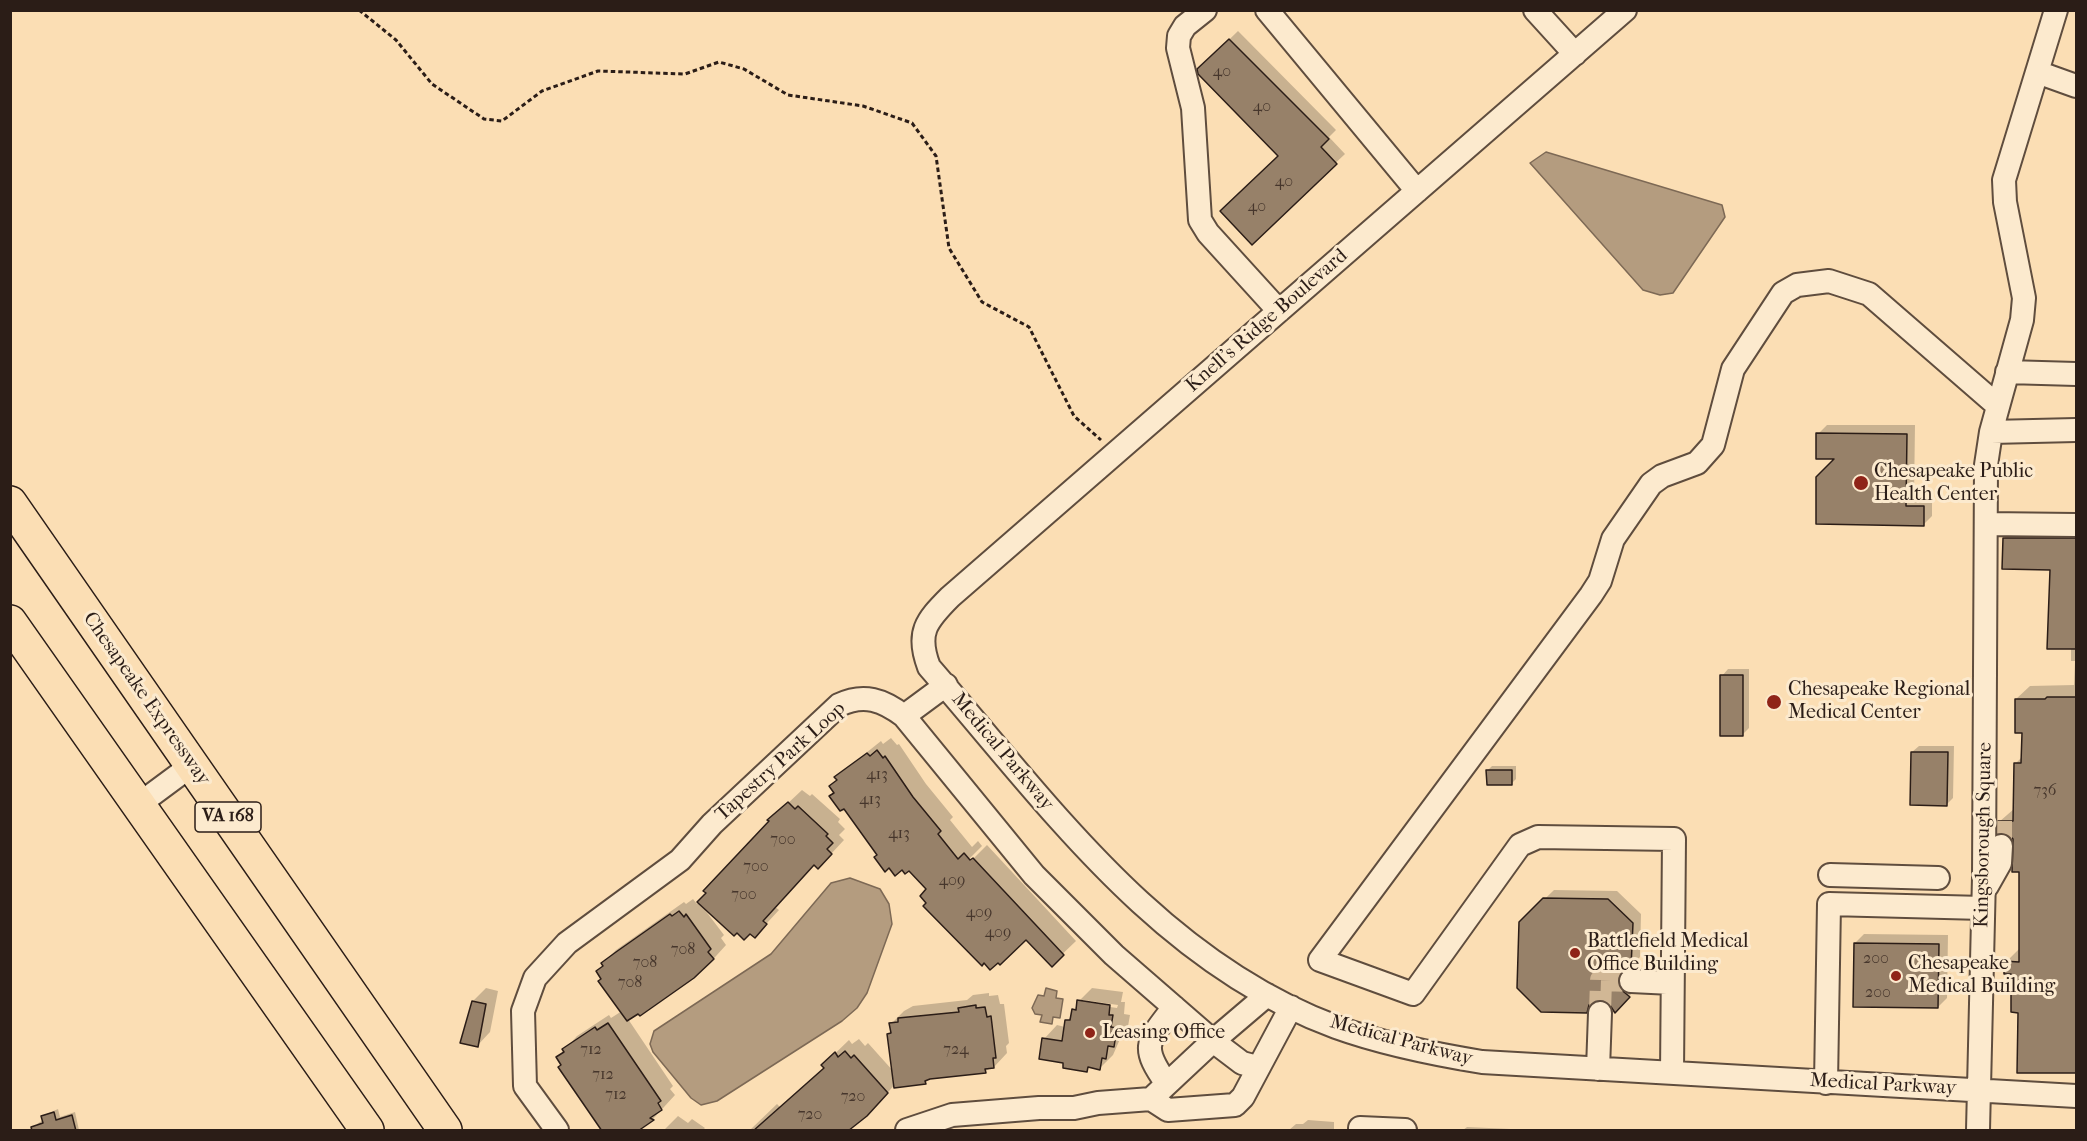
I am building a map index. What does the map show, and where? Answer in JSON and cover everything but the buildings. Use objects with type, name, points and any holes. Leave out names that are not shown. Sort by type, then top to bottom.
[{"type":"highway","name":"Chesapeake Expressway","points":[[10,503],[445,1131]]},
{"type":"highway","points":[[10,622],[367,1131]]},
{"type":"street","points":[[1205,10],[1185,26],[1179,36],[1178,48],[1193,108],[1200,220],[1208,233],[1278,311]]},
{"type":"street","points":[[1267,10],[1417,191]]},
{"type":"street","points":[[1535,10],[1575,54]]},
{"type":"street","name":"Knell's Ridge Boulevard","points":[[922,640],[934,613],[950,597],[1624,10]]},
{"type":"street","name":"Kingsborough Square","points":[[1978,1131],[1984,900],[1986,465],[1991,432],[2022,321],[2024,298],[2005,202],[2004,180],[2056,10]]},
{"type":"street","points":[[2037,72],[2076,86]]},
{"type":"street","points":[[1672,1073],[1674,838],[1538,837],[1520,845],[1413,994],[1320,960],[1591,595],[1600,581],[1612,539],[1652,484],[1662,476],[1697,463],[1713,445],[1733,369],[1784,293],[1808,282],[1829,281],[1869,294],[1998,406]]},
{"type":"street","points":[[2007,372],[2076,374]]},
{"type":"street","points":[[1991,432],[2076,430]]},
{"type":"street","points":[[1986,524],[2076,525]]},
{"type":"street","name":"Medical Parkway","points":[[922,640],[929,667],[1074,838],[1134,899],[1183,941],[1267,995],[1337,1027],[1442,1055],[1482,1062],[2076,1096]]},
{"type":"street","points":[[904,716],[946,686]]},
{"type":"street","name":"Tapestry Park Loop","points":[[557,1131],[525,1086],[523,1011],[535,978],[567,943],[680,860],[712,824],[839,705],[851,699],[869,698],[888,704],[904,716],[1034,875],[1114,955],[1242,1063],[1257,1067]]},
{"type":"street","points":[[138,805],[192,765]]},
{"type":"street","points":[[1984,783],[1998,798],[2001,821]]},
{"type":"street","points":[[1826,1083],[1829,904],[1984,900],[2000,863],[2001,846]]},
{"type":"street","points":[[1830,875],[1938,878]]},
{"type":"street","points":[[1631,981],[1672,983]]},
{"type":"street","points":[[907,1131],[952,1115],[1039,1108],[1074,1108],[1159,1092],[1267,995]]},
{"type":"street","points":[[1174,1006],[1154,1033],[1150,1044],[1150,1057],[1159,1092],[1168,1110],[1235,1105],[1243,1097],[1291,1007]]},
{"type":"street","points":[[1598,1069],[1600,1013]]},
{"type":"street","points":[[1360,1131],[1360,1128],[1405,1131]]},
{"type":"path","points":[[359,10],[396,40],[432,84],[484,119],[502,121],[542,91],[598,71],[685,74],[719,62],[744,69],[788,95],[863,106],[912,123],[936,156],[949,248],[965,275],[982,302],[1029,327],[1074,416],[1116,452]]},
{"type":"shaded area","points":[[1546,152],[1722,205],[1725,217],[1673,293],[1660,295],[1643,290],[1530,163]]},
{"type":"shaded area","points":[[850,878],[880,889],[889,904],[892,924],[867,993],[857,1008],[842,1021],[717,1101],[701,1105],[691,1098],[653,1052],[650,1044],[654,1031],[771,954],[831,883]]},
{"type":"shaded area","points":[[1046,988],[1057,991],[1056,998],[1063,999],[1060,1018],[1053,1017],[1052,1024],[1040,1022],[1042,1015],[1035,1014],[1032,1008],[1038,995],[1044,996]]},
{"type":"tunnel","points":[[2001,821],[2001,846]]},
{"type":"tunnel","points":[[1600,1013],[1601,980],[1631,981]]},
{"type":"place","name":"Chesapeake Public Health Center","points":[[1861,483]]},
{"type":"place","name":"Chesapeake Regional Medical Center","points":[[1774,702]]},
{"type":"place","name":"Battlefield Medical Office Building","points":[[1575,953]]},
{"type":"place","name":"Chesapeake Medical Building","points":[[1896,976]]},
{"type":"place","name":"Leasing Office","points":[[1090,1033]]}]
